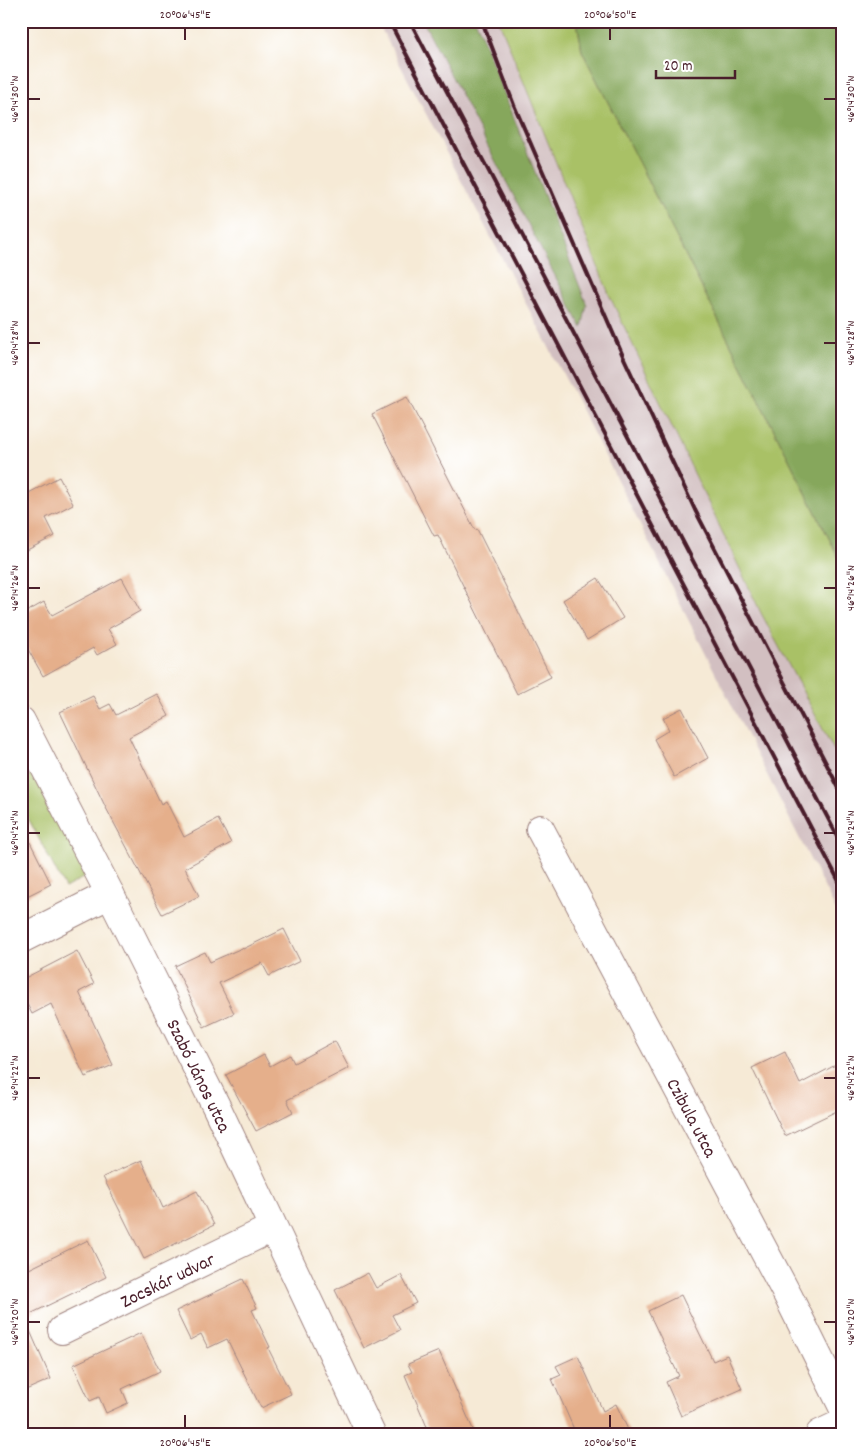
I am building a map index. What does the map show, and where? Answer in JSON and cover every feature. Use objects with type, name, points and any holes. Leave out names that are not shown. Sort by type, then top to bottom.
[{"type":"street","name":"Szabó János utca","points":[[21,721],[110,894],[216,1108],[371,1434]]},
{"type":"street","name":"Czibula utca","points":[[540,828],[788,1296],[843,1407]]},
{"type":"street","points":[[21,939],[110,894]]},
{"type":"street","name":"Zocskár udvar","points":[[62,1330],[272,1228]]},
{"type":"street","points":[[820,1434],[843,1423]]},
{"type":"shaded area","points":[[377,21],[423,21],[582,327],[587,305],[476,21],[499,21],[611,299],[761,613],[843,767],[843,924],[574,395]]},
{"type":"green space","points":[[423,21],[476,21],[587,305],[582,328]]},
{"type":"green space","points":[[499,21],[577,21],[582,51],[843,566],[843,767],[761,613],[611,299]]},
{"type":"green space","points":[[577,21],[843,21],[843,566],[582,51]]},
{"type":"green space","points":[[38,770],[88,875],[65,888],[21,805],[21,781]]},
{"type":"building","points":[[407,397],[475,530],[477,529],[551,677],[517,694],[438,535],[434,536],[372,414]]},
{"type":"building","points":[[59,477],[73,504],[46,518],[55,536],[21,553],[21,497]]},
{"type":"building","points":[[122,578],[140,611],[108,629],[117,644],[97,655],[93,648],[43,676],[21,637],[21,615],[44,602],[52,615]]},
{"type":"building","points":[[598,578],[623,618],[587,640],[563,600]]},
{"type":"building","points":[[157,694],[169,716],[129,737],[161,804],[166,801],[184,837],[218,819],[231,843],[185,868],[199,896],[162,914],[105,806],[60,712],[93,696],[100,709],[110,704],[116,715]]},
{"type":"building","points":[[682,708],[708,758],[674,777],[654,739],[669,730],[663,718]]},
{"type":"building","points":[[21,824],[51,884],[21,899]]},
{"type":"building","points":[[284,929],[300,961],[269,976],[262,963],[219,983],[234,1013],[204,1027],[175,966],[205,952],[210,962],[243,949]]},
{"type":"building","points":[[77,951],[94,984],[79,992],[113,1065],[85,1077],[51,1004],[32,1014],[21,992],[21,980]]},
{"type":"building","points":[[335,1041],[349,1068],[287,1100],[293,1112],[256,1131],[226,1075],[264,1055],[270,1066],[290,1055],[294,1063]]},
{"type":"building","points":[[785,1052],[800,1084],[843,1061],[843,1108],[785,1136],[752,1068]]},
{"type":"building","points":[[141,1160],[163,1208],[197,1191],[214,1225],[144,1259],[103,1177]]},
{"type":"building","points":[[88,1240],[106,1277],[24,1317],[51,1379],[21,1392],[21,1273]]},
{"type":"building","points":[[368,1273],[376,1288],[401,1275],[416,1303],[392,1315],[400,1330],[364,1348],[335,1290]]},
{"type":"building","points":[[243,1279],[257,1308],[252,1310],[291,1394],[261,1408],[227,1339],[208,1348],[201,1334],[190,1340],[176,1311]]},
{"type":"building","points":[[681,1295],[713,1361],[727,1355],[742,1389],[681,1416],[666,1382],[679,1376],[648,1311]]},
{"type":"building","points":[[141,1333],[160,1371],[122,1389],[128,1403],[106,1413],[99,1397],[90,1401],[73,1365]]},
{"type":"building","points":[[439,1351],[475,1434],[430,1434],[405,1375],[412,1372],[408,1364]]},
{"type":"building","points":[[578,1356],[603,1411],[616,1404],[630,1434],[576,1434],[552,1379],[561,1375],[556,1366]]},
{"type":"railway","points":[[389,21],[843,889]]},
{"type":"railway","points":[[410,21],[843,847]]},
{"type":"railway","points":[[482,21],[514,105],[623,356],[695,510],[843,796]]}]
